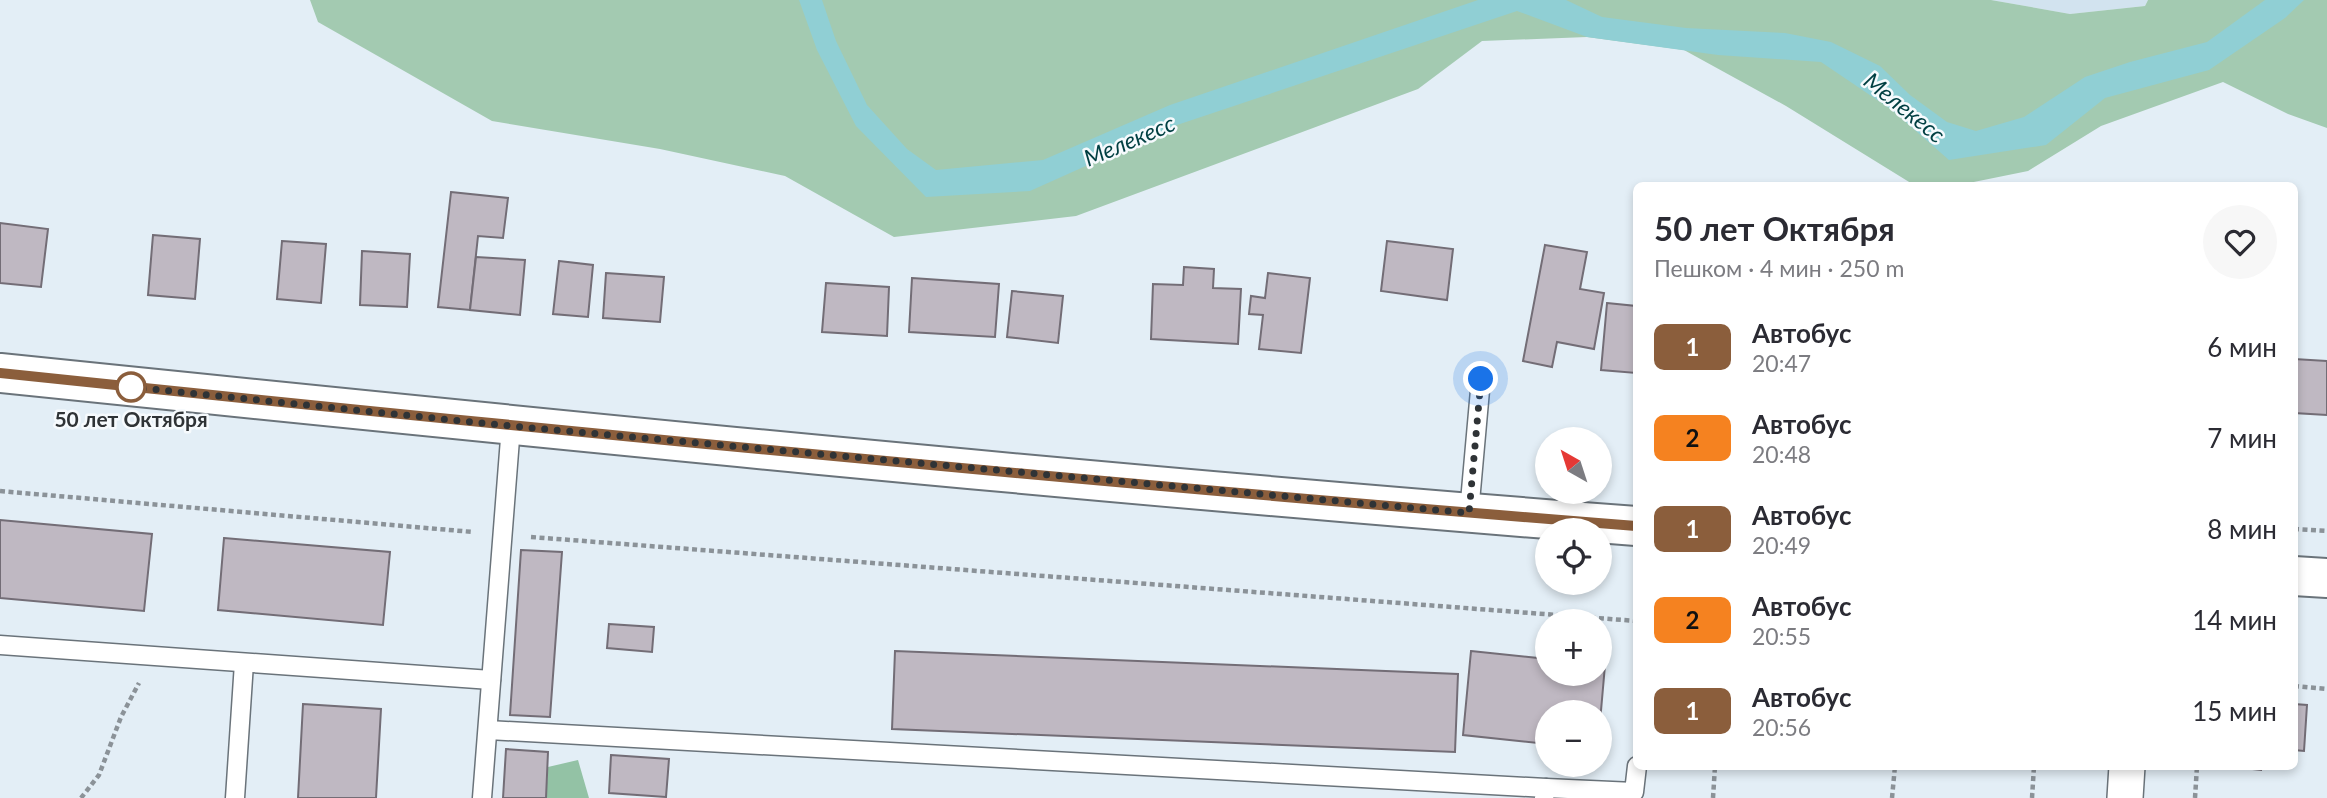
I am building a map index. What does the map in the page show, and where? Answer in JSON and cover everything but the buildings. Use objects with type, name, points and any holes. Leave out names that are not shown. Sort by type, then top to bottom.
[{"type":"main road","points":[[0,373],[511,426],[1633,526]]},
{"type":"main road","points":[[2298,576],[2327,578]]},
{"type":"street","points":[[2124,798],[2127,770]]},
{"type":"lane","points":[[1469,513],[1481,379]]},
{"type":"lane","points":[[482,798],[511,426]]},
{"type":"lane","points":[[0,645],[491,680]]},
{"type":"lane","points":[[235,798],[244,663]]},
{"type":"lane","points":[[488,730],[1545,793],[1634,792],[1637,770]]},
{"type":"path","points":[[0,491],[503,535],[1633,621]]},
{"type":"path","points":[[2298,529],[2327,531]]},
{"type":"path","points":[[81,798],[99,775],[137,684],[164,657]]},
{"type":"path","points":[[2298,686],[2327,689]]},
{"type":"path","points":[[1713,798],[1715,770]]},
{"type":"path","points":[[1892,798],[1895,770]]},
{"type":"path","points":[[2032,798],[2034,770]]},
{"type":"path","points":[[2195,798],[2197,770]]},
{"type":"shaded area","points":[[1991,0],[2148,0],[2145,6],[2070,14]]},
{"type":"green space","points":[[310,0],[1991,0],[2070,14],[2145,6],[2148,0],[2327,0],[2327,128],[2288,114],[2223,82],[2101,126],[2028,171],[1974,182],[1909,182],[1786,106],[1684,50],[1587,37],[1482,41],[1418,89],[1076,216],[894,237],[785,176],[660,149],[492,121],[318,22]]},
{"type":"green space","points":[[578,760],[589,798],[546,798],[548,767]]},
{"type":"water","name":"Мелекесс","points":[[799,0],[822,0],[836,41],[867,105],[907,149],[936,170],[1043,160],[1170,105],[1478,0],[1566,0],[1602,17],[1686,28],[1785,33],[1831,42],[1880,66],[1910,95],[1947,122],[1976,131],[2024,117],[2085,77],[2207,42],[2265,0],[2304,0],[2285,18],[2209,70],[2105,98],[2046,145],[1949,160],[1892,110],[1821,62],[1718,55],[1587,37],[1517,11],[1177,125],[1030,191],[926,197],[856,126],[817,50]]},
{"type":"bus line","name":"1","points":[[0,373],[511,426],[1415,509],[1633,526]]},
{"type":"place","name":"50 лет Октября","points":[[131,387]]},
{"type":"route","points":[[131,387],[511,426],[1469,513],[1481,379]]}]
